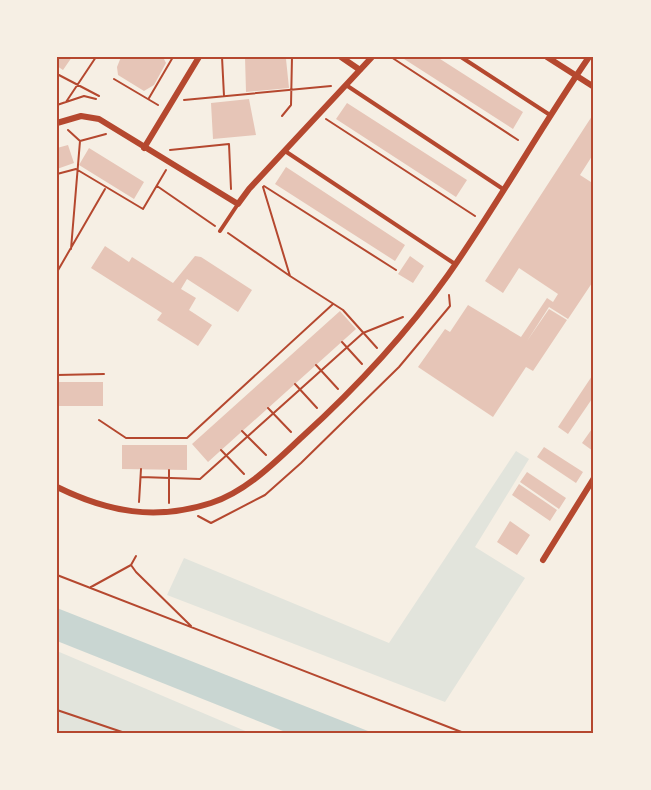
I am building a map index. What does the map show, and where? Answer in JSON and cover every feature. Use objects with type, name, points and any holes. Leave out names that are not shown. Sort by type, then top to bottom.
[{"type":"street","points":[[144,148],[199,57]]},
{"type":"street","points":[[340,57],[360,70]]},
{"type":"street","points":[[58,123],[88,116],[238,204],[372,57]]},
{"type":"street","points":[[547,57],[594,87]]},
{"type":"street","points":[[57,487],[91,503],[138,513],[169,512],[212,502],[250,483],[325,417],[414,320],[455,264],[589,57]]},
{"type":"street","points":[[543,560],[594,478]]},
{"type":"lane","points":[[461,57],[551,115]]},
{"type":"lane","points":[[346,85],[503,189]]},
{"type":"lane","points":[[285,151],[455,264]]},
{"type":"lane","points":[[221,230],[238,204]]},
{"type":"path","points":[[66,102],[96,57]]},
{"type":"path","points":[[148,99],[173,57]]},
{"type":"path","points":[[222,57],[224,97]]},
{"type":"path","points":[[282,116],[291,105],[292,57]]},
{"type":"path","points":[[391,57],[518,140]]},
{"type":"path","points":[[57,74],[97,98],[84,96],[57,104]]},
{"type":"path","points":[[114,79],[167,111]]},
{"type":"path","points":[[172,102],[346,85]]},
{"type":"path","points":[[319,115],[476,217]]},
{"type":"path","points":[[58,123],[80,141]]},
{"type":"path","points":[[80,141],[118,132]]},
{"type":"path","points":[[71,249],[80,141]]},
{"type":"path","points":[[152,152],[229,144],[231,191]]},
{"type":"path","points":[[57,174],[76,169],[143,210],[170,163]]},
{"type":"path","points":[[290,276],[262,184],[396,270]]},
{"type":"path","points":[[157,186],[216,226]]},
{"type":"path","points":[[57,272],[105,188]]},
{"type":"path","points":[[221,230],[343,310],[377,349]]},
{"type":"path","points":[[99,420],[126,438],[187,438],[333,304]]},
{"type":"path","points":[[141,477],[200,479],[363,333],[405,316]]},
{"type":"path","points":[[342,342],[362,364]]},
{"type":"path","points":[[316,365],[338,389]]},
{"type":"path","points":[[57,375],[104,374]]},
{"type":"path","points":[[295,384],[317,408]]},
{"type":"path","points":[[268,408],[291,432]]},
{"type":"path","points":[[242,431],[266,455]]},
{"type":"path","points":[[221,450],[244,474]]},
{"type":"path","points":[[139,503],[141,469]]},
{"type":"path","points":[[169,470],[169,503]]},
{"type":"path","points":[[90,588],[131,565],[136,556]]},
{"type":"path","points":[[131,565],[193,628]]},
{"type":"path","points":[[57,575],[464,733]]},
{"type":"path","points":[[57,710],[125,733]]},
{"type":"shaded area","points":[[516,451],[529,459],[475,547],[525,578],[445,702],[167,595],[184,558],[389,643]]},
{"type":"shaded area","points":[[57,608],[373,733],[288,733],[57,641]]},
{"type":"shaded area","points":[[57,651],[250,733],[57,733]]},
{"type":"building","points":[[57,57],[72,57],[63,70],[57,66]]},
{"type":"building","points":[[121,57],[163,57],[166,63],[154,85],[144,91],[118,75],[117,67]]},
{"type":"building","points":[[245,57],[284,57],[289,88],[246,92]]},
{"type":"building","points":[[401,57],[437,57],[523,112],[513,129]]},
{"type":"building","points":[[249,99],[256,135],[213,139],[211,103]]},
{"type":"building","points":[[347,103],[467,180],[456,197],[336,119]]},
{"type":"building","points":[[594,113],[594,153],[580,175],[594,184],[594,284],[592,283],[568,319],[549,307],[527,341],[549,309],[567,320],[533,371],[526,367],[493,417],[418,367],[445,329],[450,332],[468,305],[521,337],[547,298],[553,302],[558,294],[519,268],[503,293],[485,281]]},
{"type":"building","points":[[68,145],[74,163],[57,169],[57,148]]},
{"type":"building","points":[[89,148],[144,182],[134,199],[79,165]]},
{"type":"building","points":[[286,167],[405,245],[395,261],[275,184]]},
{"type":"building","points":[[105,246],[129,262],[132,257],[173,283],[195,256],[201,257],[252,290],[238,312],[187,279],[181,289],[196,298],[189,310],[212,325],[198,346],[157,320],[162,313],[91,268]]},
{"type":"building","points":[[410,256],[424,266],[413,283],[398,274]]},
{"type":"building","points":[[340,311],[356,329],[208,462],[192,444]]},
{"type":"building","points":[[594,373],[594,396],[568,434],[558,427]]},
{"type":"building","points":[[57,382],[103,382],[103,406],[57,406]]},
{"type":"building","points":[[594,426],[594,449],[593,451],[582,443]]},
{"type":"building","points":[[122,445],[187,445],[187,470],[122,469]]},
{"type":"building","points":[[544,447],[583,472],[576,483],[537,457]]},
{"type":"building","points":[[527,472],[566,498],[559,509],[520,482]]},
{"type":"building","points":[[519,484],[557,510],[550,521],[512,495]]},
{"type":"building","points":[[510,521],[530,535],[517,555],[497,542]]}]
